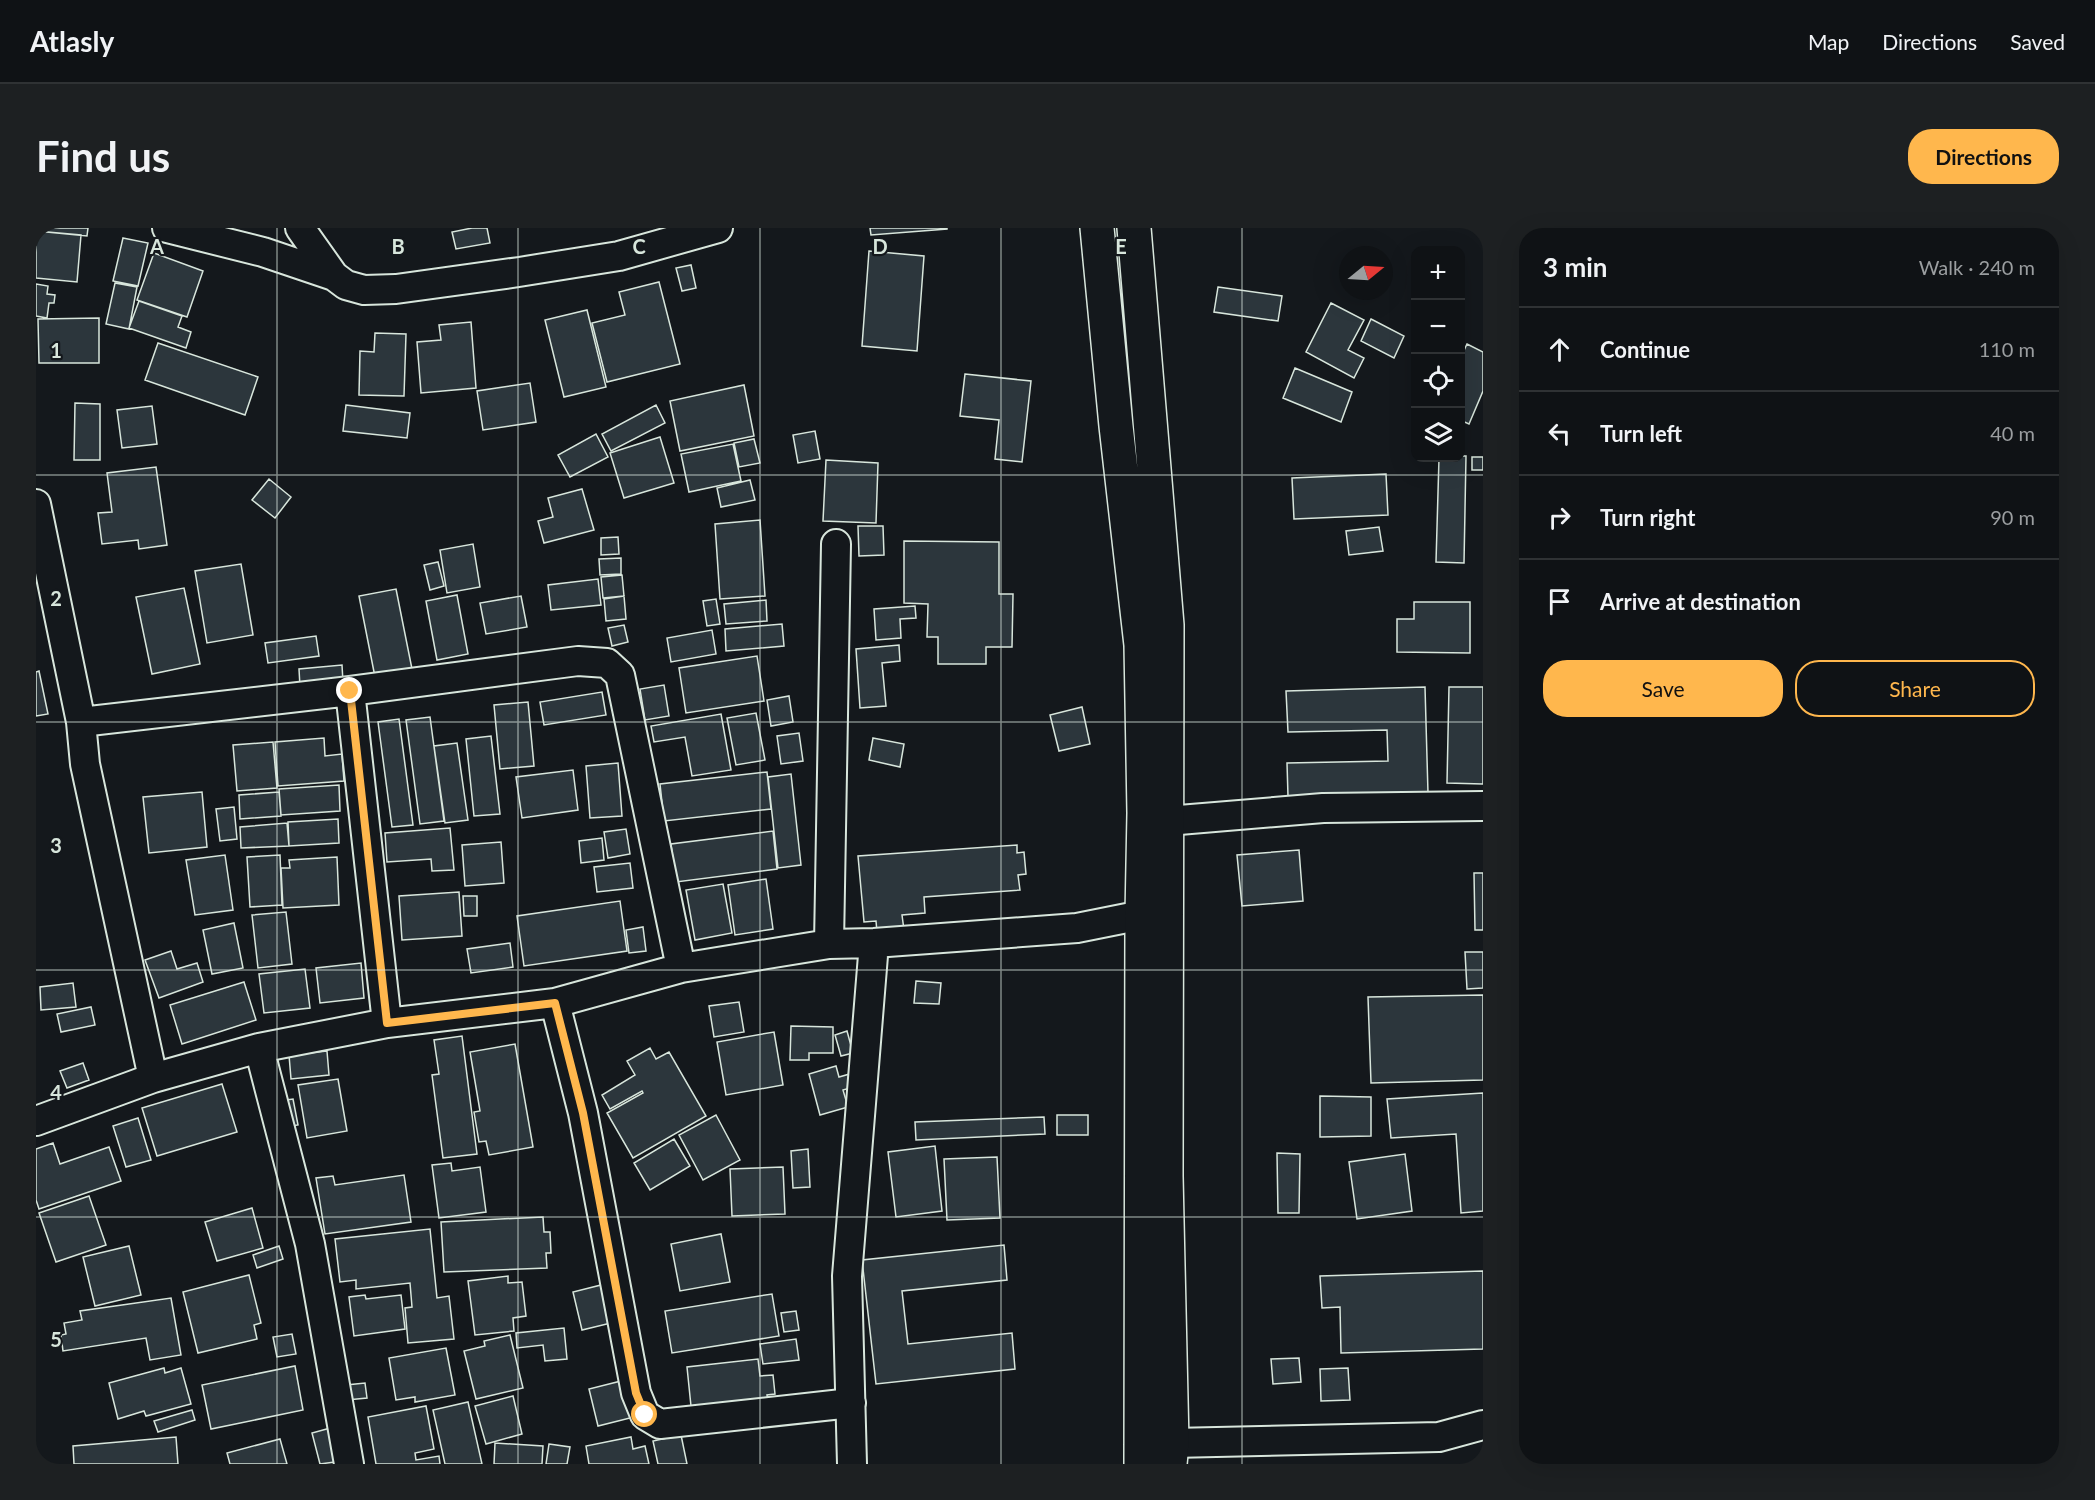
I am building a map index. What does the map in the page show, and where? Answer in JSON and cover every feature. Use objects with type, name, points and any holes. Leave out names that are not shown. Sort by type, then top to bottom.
[{"type":"main road","points":[[1097,228],[1116,426],[1141,645],[1144,813],[1141,1464]]},
{"type":"main road","points":[[1134,228],[1167,625],[1166,1176],[1171,1454]]},
{"type":"street","points":[[167,228],[263,252],[334,276]]},
{"type":"street","points":[[300,228],[334,276],[346,285],[364,290],[396,289],[619,256],[718,228]]},
{"type":"street","points":[[36,504],[81,723],[85,764],[153,1078]]},
{"type":"street","points":[[829,944],[836,544]]},
{"type":"street","points":[[81,723],[578,661],[607,663],[620,675],[681,968]]},
{"type":"street","points":[[350,691],[387,1023]]},
{"type":"street","points":[[1167,821],[1323,808],[1483,806]]},
{"type":"street","points":[[36,1121],[153,1078],[259,1048],[387,1023],[555,1003],[681,968],[829,944],[874,943],[1077,928],[1142,915]]},
{"type":"street","points":[[852,1464],[847,1276],[874,943]]},
{"type":"street","points":[[555,1003],[583,1113],[636,1393],[645,1415],[660,1424],[851,1403]]},
{"type":"street","points":[[259,1048],[310,1244],[349,1464]]},
{"type":"street","points":[[1171,1454],[1439,1437],[1483,1425]]},
{"type":"building","points":[[36,228],[88,228],[87,236],[36,231]]},
{"type":"building","points":[[487,228],[490,243],[456,249],[452,232]]},
{"type":"building","points":[[870,228],[947,228],[947,229],[871,235]]},
{"type":"building","points":[[36,231],[81,235],[77,282],[36,278]]},
{"type":"building","points":[[123,238],[148,243],[138,286],[113,281]]},
{"type":"building","points":[[869,251],[924,256],[917,351],[862,346]]},
{"type":"building","points":[[154,253],[203,271],[187,317],[137,300]]},
{"type":"building","points":[[691,265],[696,288],[682,291],[676,268]]},
{"type":"building","points":[[659,282],[680,364],[607,382],[592,323],[625,315],[619,292]]},
{"type":"building","points":[[115,283],[137,287],[129,329],[106,324]]},
{"type":"building","points":[[36,284],[48,286],[47,294],[55,295],[54,303],[49,303],[47,318],[36,316]]},
{"type":"building","points":[[1218,287],[1282,296],[1278,321],[1214,312]]},
{"type":"building","points":[[139,301],[182,316],[178,327],[191,332],[186,348],[129,328]]},
{"type":"building","points":[[1331,303],[1364,320],[1348,350],[1364,358],[1354,378],[1306,352]]},
{"type":"building","points":[[587,310],[606,387],[564,397],[545,320]]},
{"type":"building","points":[[99,318],[99,363],[39,363],[38,319]]},
{"type":"building","points":[[1371,319],[1404,336],[1394,358],[1361,341]]},
{"type":"building","points":[[471,322],[476,388],[421,393],[417,342],[441,340],[439,325]]},
{"type":"building","points":[[375,333],[406,334],[404,396],[359,395],[360,351],[374,352]]},
{"type":"building","points":[[158,343],[258,377],[245,415],[145,380]]},
{"type":"building","points":[[1467,344],[1483,352],[1483,391],[1469,424],[1465,422],[1465,348]]},
{"type":"building","points":[[1295,368],[1352,392],[1341,422],[1283,398]]},
{"type":"building","points":[[965,374],[1031,381],[1022,462],[995,459],[999,420],[960,416]]},
{"type":"building","points":[[530,383],[536,422],[483,430],[477,391]]},
{"type":"building","points":[[744,385],[754,436],[680,451],[670,401]]},
{"type":"building","points":[[75,403],[100,404],[100,460],[74,460]]},
{"type":"building","points":[[346,405],[410,413],[407,438],[343,431]]},
{"type":"building","points":[[656,405],[665,423],[611,451],[602,434]]},
{"type":"building","points":[[152,406],[157,444],[122,448],[117,410]]},
{"type":"building","points":[[815,431],[820,459],[798,463],[793,435]]},
{"type":"building","points":[[596,434],[608,457],[570,477],[558,455]]},
{"type":"building","points":[[660,437],[674,483],[624,498],[610,453]]},
{"type":"building","points":[[754,439],[760,463],[739,467],[734,443]]},
{"type":"building","points":[[733,444],[741,481],[689,492],[681,454]]},
{"type":"building","points":[[1466,456],[1464,563],[1436,562],[1439,462],[1465,462]]},
{"type":"building","points":[[1472,457],[1483,457],[1483,470],[1472,470]]},
{"type":"building","points":[[826,460],[878,463],[876,523],[823,521]]},
{"type":"building","points":[[156,467],[167,545],[139,549],[138,540],[102,544],[98,513],[112,512],[107,473]]},
{"type":"building","points":[[1386,474],[1388,515],[1294,519],[1292,478]]},
{"type":"building","points":[[269,479],[291,497],[275,518],[252,500]]},
{"type":"building","points":[[750,480],[755,500],[721,507],[717,488]]},
{"type":"building","points":[[582,489],[594,530],[544,543],[538,521],[553,517],[548,498]]},
{"type":"building","points":[[760,520],[765,596],[720,599],[715,524]]},
{"type":"building","points":[[858,526],[883,526],[884,555],[859,556]]},
{"type":"building","points":[[1379,527],[1383,551],[1349,555],[1346,531]]},
{"type":"building","points":[[618,537],[619,554],[601,555],[601,538]]},
{"type":"building","points":[[904,541],[999,542],[999,594],[1013,594],[1012,647],[986,647],[986,664],[938,664],[938,637],[927,637],[928,604],[904,603]]},
{"type":"building","points":[[473,544],[480,587],[447,593],[440,550]]},
{"type":"building","points":[[621,558],[621,574],[600,575],[599,559]]},
{"type":"building","points":[[438,562],[444,586],[430,590],[424,565]]},
{"type":"building","points":[[241,564],[253,635],[207,643],[195,571]]},
{"type":"building","points":[[622,575],[624,596],[603,598],[601,577]]},
{"type":"building","points":[[598,579],[601,605],[551,610],[548,585]]},
{"type":"building","points":[[184,588],[200,664],[152,674],[136,597]]},
{"type":"building","points":[[396,589],[412,669],[375,677],[359,596]]},
{"type":"building","points":[[457,595],[468,654],[437,660],[426,601]]},
{"type":"building","points":[[521,596],[527,627],[486,634],[480,603]]},
{"type":"building","points":[[624,596],[626,619],[606,621],[604,599]]},
{"type":"building","points":[[716,599],[720,624],[707,626],[703,601]]},
{"type":"building","points":[[766,600],[767,621],[726,624],[724,604]]},
{"type":"building","points":[[1414,602],[1470,602],[1470,653],[1397,652],[1397,619],[1414,619]]},
{"type":"building","points":[[915,606],[916,618],[900,619],[901,638],[876,640],[874,609]]},
{"type":"building","points":[[782,624],[784,646],[726,651],[725,629]]},
{"type":"building","points":[[624,625],[628,642],[612,646],[608,628]]},
{"type":"building","points":[[712,630],[716,654],[671,662],[667,638]]},
{"type":"building","points":[[316,636],[319,656],[268,663],[265,643]]},
{"type":"building","points":[[899,645],[900,661],[882,663],[886,706],[860,708],[856,649]]},
{"type":"building","points":[[757,656],[764,701],[686,713],[679,668]]},
{"type":"building","points":[[342,665],[343,682],[300,687],[299,669]]},
{"type":"building","points":[[39,671],[48,714],[36,716],[36,672]]},
{"type":"building","points":[[664,685],[669,716],[645,720],[640,689]]},
{"type":"building","points":[[1425,687],[1428,793],[1288,796],[1287,763],[1388,761],[1387,730],[1288,732],[1286,691]]},
{"type":"building","points":[[1449,687],[1483,687],[1483,784],[1447,783]]},
{"type":"building","points":[[602,692],[606,715],[544,725],[540,702]]},
{"type":"building","points":[[789,696],[793,722],[771,726],[767,700]]},
{"type":"building","points":[[528,702],[534,766],[500,769],[494,705]]},
{"type":"building","points":[[1082,707],[1090,744],[1059,751],[1050,715]]},
{"type":"building","points":[[756,713],[765,760],[736,765],[727,718]]},
{"type":"building","points":[[721,714],[731,770],[692,776],[685,737],[654,742],[651,726]]},
{"type":"building","points":[[430,717],[444,821],[420,824],[406,720]]},
{"type":"building","points":[[399,719],[413,825],[392,827],[378,722]]},
{"type":"building","points":[[799,733],[803,761],[781,764],[777,736]]},
{"type":"building","points":[[491,736],[500,814],[474,816],[466,739]]},
{"type":"building","points":[[324,738],[325,756],[342,754],[344,781],[278,786],[275,742]]},
{"type":"building","points":[[873,738],[904,744],[900,767],[869,760]]},
{"type":"building","points":[[273,742],[277,788],[237,791],[233,745]]},
{"type":"building","points":[[457,743],[468,820],[445,823],[434,746]]},
{"type":"building","points":[[618,763],[622,816],[590,818],[586,766]]},
{"type":"building","points":[[573,770],[578,810],[522,818],[516,777]]},
{"type":"building","points":[[767,772],[771,809],[664,821],[660,784]]},
{"type":"building","points":[[791,774],[801,865],[778,868],[768,777]]},
{"type":"building","points":[[339,785],[340,811],[281,815],[279,789]]},
{"type":"building","points":[[202,792],[207,847],[149,853],[143,797]]},
{"type":"building","points":[[279,792],[281,816],[240,819],[239,795]]},
{"type":"building","points":[[234,807],[237,839],[220,841],[216,809]]},
{"type":"building","points":[[338,819],[339,843],[289,846],[288,822]]},
{"type":"building","points":[[287,823],[289,846],[241,848],[240,827]]},
{"type":"building","points":[[450,828],[454,870],[432,871],[431,859],[387,862],[385,833]]},
{"type":"building","points":[[626,829],[630,854],[608,858],[604,832]]},
{"type":"building","points":[[773,831],[777,869],[676,882],[671,844]]},
{"type":"building","points":[[602,838],[604,860],[581,863],[579,841]]},
{"type":"building","points":[[501,842],[504,883],[465,886],[462,845]]},
{"type":"building","points":[[1017,845],[1017,853],[1024,852],[1026,874],[1018,875],[1020,890],[924,897],[925,913],[902,915],[904,930],[877,932],[876,921],[864,922],[858,856]]},
{"type":"building","points":[[1299,850],[1303,901],[1242,906],[1237,855]]},
{"type":"building","points":[[225,855],[233,910],[195,915],[186,860]]},
{"type":"building","points":[[280,855],[282,905],[250,907],[247,857]]},
{"type":"building","points":[[337,857],[339,905],[283,908],[281,868],[290,868],[289,860]]},
{"type":"building","points":[[630,863],[633,888],[597,892],[594,867]]},
{"type":"building","points":[[1474,873],[1483,873],[1483,930],[1475,930]]},
{"type":"building","points":[[766,879],[773,929],[735,935],[728,885]]},
{"type":"building","points":[[723,884],[732,933],[695,940],[686,890]]},
{"type":"building","points":[[459,892],[462,936],[402,940],[399,896]]},
{"type":"building","points":[[463,896],[477,896],[477,916],[464,916]]},
{"type":"building","points":[[620,901],[627,951],[524,966],[517,916]]},
{"type":"building","points":[[286,912],[292,964],[258,968],[252,915]]},
{"type":"building","points":[[234,923],[243,968],[212,974],[203,930]]},
{"type":"building","points":[[643,927],[646,951],[629,953],[626,930]]},
{"type":"building","points":[[510,943],[513,967],[471,973],[467,949]]},
{"type":"building","points":[[171,951],[177,969],[197,963],[203,982],[159,998],[145,960]]},
{"type":"building","points":[[1465,952],[1483,952],[1483,988],[1467,989]]},
{"type":"building","points":[[361,963],[364,998],[320,1003],[316,968]]},
{"type":"building","points":[[305,969],[310,1008],[264,1013],[259,974]]},
{"type":"building","points":[[916,981],[941,983],[939,1004],[914,1003]]},
{"type":"building","points":[[244,982],[256,1020],[182,1044],[170,1005]]},
{"type":"building","points":[[73,983],[76,1007],[41,1010],[40,987]]},
{"type":"building","points":[[1483,995],[1483,1080],[1371,1083],[1368,997]]},
{"type":"building","points":[[739,1002],[744,1032],[714,1037],[709,1006]]},
{"type":"building","points":[[91,1007],[95,1025],[61,1032],[57,1014]]},
{"type":"building","points":[[791,1026],[833,1027],[833,1053],[809,1053],[809,1060],[790,1060]]},
{"type":"building","points":[[847,1031],[853,1053],[841,1056],[835,1035]]},
{"type":"building","points":[[774,1032],[783,1085],[726,1095],[717,1042]]},
{"type":"building","points":[[462,1036],[477,1154],[443,1158],[432,1075],[439,1074],[434,1040]]},
{"type":"building","points":[[515,1044],[533,1147],[489,1155],[486,1141],[479,1142],[474,1112],[480,1111],[470,1052]]},
{"type":"building","points":[[650,1048],[656,1059],[669,1052],[706,1116],[633,1158],[607,1113],[643,1093],[642,1091],[610,1109],[602,1095],[635,1075],[627,1061]]},
{"type":"building","points":[[327,1051],[329,1075],[291,1079],[289,1055]]},
{"type":"building","points":[[83,1063],[89,1080],[67,1088],[60,1071]]},
{"type":"building","points":[[836,1066],[839,1077],[853,1073],[857,1086],[843,1090],[848,1107],[820,1115],[809,1074]]},
{"type":"building","points":[[338,1079],[347,1131],[307,1138],[298,1085]]},
{"type":"building","points":[[222,1084],[237,1132],[157,1156],[142,1108]]},
{"type":"building","points":[[1483,1093],[1483,1211],[1461,1213],[1456,1134],[1391,1138],[1387,1099]]},
{"type":"building","points":[[1320,1096],[1371,1097],[1371,1136],[1320,1137]]},
{"type":"building","points":[[293,1099],[298,1125],[285,1127],[279,1101]]},
{"type":"building","points":[[716,1115],[740,1160],[703,1180],[679,1135]]},
{"type":"building","points":[[1057,1115],[1088,1115],[1088,1135],[1057,1135]]},
{"type":"building","points":[[1044,1117],[1045,1134],[916,1140],[915,1122]]},
{"type":"building","points":[[138,1118],[151,1160],[126,1167],[113,1126]]},
{"type":"building","points":[[674,1139],[690,1166],[650,1190],[634,1163]]},
{"type":"building","points":[[53,1143],[60,1164],[109,1147],[121,1181],[39,1209],[36,1200],[36,1149]]},
{"type":"building","points":[[935,1146],[942,1211],[896,1217],[888,1152]]},
{"type":"building","points":[[808,1149],[810,1187],[793,1188],[791,1151]]},
{"type":"building","points":[[1277,1153],[1300,1154],[1299,1213],[1278,1213]]},
{"type":"building","points":[[1405,1154],[1412,1211],[1357,1219],[1349,1162]]},
{"type":"building","points":[[997,1157],[1000,1218],[947,1220],[944,1159]]},
{"type":"building","points":[[451,1163],[452,1171],[480,1167],[486,1212],[439,1218],[432,1165]]},
{"type":"building","points":[[783,1167],[785,1214],[732,1216],[730,1169]]},
{"type":"building","points":[[404,1175],[411,1222],[325,1234],[316,1178],[333,1176],[335,1185]]},
{"type":"building","points":[[89,1196],[106,1245],[56,1262],[39,1213]]},
{"type":"building","points":[[252,1208],[263,1248],[217,1261],[205,1222]]},
{"type":"building","points":[[543,1217],[544,1232],[550,1232],[551,1253],[546,1253],[547,1268],[444,1272],[441,1222]]},
{"type":"building","points":[[430,1229],[437,1298],[449,1296],[454,1339],[408,1343],[405,1308],[412,1307],[410,1283],[356,1289],[356,1280],[340,1282],[335,1239]]},
{"type":"building","points":[[721,1234],[730,1282],[680,1291],[671,1244]]},
{"type":"building","points":[[1004,1245],[1007,1280],[902,1291],[908,1344],[1012,1333],[1015,1369],[876,1384],[862,1260]]},
{"type":"building","points":[[129,1246],[141,1295],[95,1306],[83,1257]]},
{"type":"building","points":[[279,1246],[283,1259],[257,1268],[253,1255]]},
{"type":"building","points":[[1483,1271],[1483,1349],[1341,1353],[1340,1307],[1322,1308],[1320,1276]]},
{"type":"building","points":[[249,1275],[261,1323],[254,1325],[257,1339],[198,1353],[183,1292]]},
{"type":"building","points":[[508,1276],[508,1283],[522,1282],[526,1316],[513,1318],[514,1331],[475,1335],[468,1281]]},
{"type":"building","points":[[601,1285],[611,1323],[582,1330],[573,1292]]},
{"type":"building","points":[[772,1294],[779,1336],[672,1353],[665,1311]]},
{"type":"building","points":[[365,1295],[366,1299],[401,1295],[405,1329],[354,1336],[349,1297]]},
{"type":"building","points":[[171,1298],[181,1355],[150,1360],[146,1338],[63,1351],[61,1335],[66,1334],[64,1323],[82,1320],[80,1311]]},
{"type":"building","points":[[796,1311],[799,1330],[784,1332],[781,1313]]},
{"type":"building","points":[[564,1328],[567,1359],[545,1361],[543,1345],[517,1348],[516,1333]]},
{"type":"building","points":[[292,1334],[296,1354],[277,1357],[273,1337]]},
{"type":"building","points":[[510,1335],[523,1388],[476,1399],[464,1351],[485,1346],[484,1341]]},
{"type":"building","points":[[796,1339],[799,1360],[763,1364],[760,1344]]},
{"type":"building","points":[[446,1348],[455,1395],[415,1402],[415,1397],[396,1400],[389,1358]]},
{"type":"building","points":[[1299,1358],[1301,1382],[1273,1384],[1271,1359]]},
{"type":"building","points":[[758,1359],[760,1376],[773,1375],[775,1394],[767,1395],[769,1408],[692,1416],[687,1367]]},
{"type":"building","points":[[295,1366],[303,1410],[211,1429],[202,1385]]},
{"type":"building","points":[[164,1368],[165,1373],[181,1368],[191,1404],[146,1416],[144,1411],[118,1419],[109,1383]]},
{"type":"building","points":[[1348,1368],[1350,1400],[1321,1401],[1320,1369]]},
{"type":"building","points":[[625,1380],[634,1417],[598,1426],[589,1389]]},
{"type":"building","points":[[365,1383],[367,1398],[347,1400],[346,1385]]},
{"type":"building","points":[[513,1396],[522,1434],[486,1444],[475,1406]]},
{"type":"building","points":[[468,1402],[482,1464],[445,1464],[433,1410]]},
{"type":"building","points":[[426,1406],[434,1449],[415,1453],[416,1460],[439,1456],[440,1464],[376,1464],[368,1417]]},
{"type":"building","points":[[192,1410],[195,1420],[158,1432],[154,1421]]},
{"type":"building","points":[[334,1427],[342,1461],[320,1464],[312,1433]]},
{"type":"building","points":[[681,1435],[687,1464],[658,1464],[653,1441]]},
{"type":"building","points":[[176,1437],[178,1464],[74,1464],[73,1446]]},
{"type":"building","points":[[631,1437],[633,1449],[645,1446],[649,1464],[589,1464],[586,1446]]},
{"type":"building","points":[[280,1439],[287,1464],[230,1464],[227,1453]]},
{"type":"building","points":[[495,1443],[543,1446],[542,1464],[494,1464]]},
{"type":"building","points":[[549,1444],[570,1447],[567,1464],[546,1464]]},
{"type":"route","points":[[350,691],[387,1023],[555,1003],[583,1113],[636,1393],[645,1415]]}]
